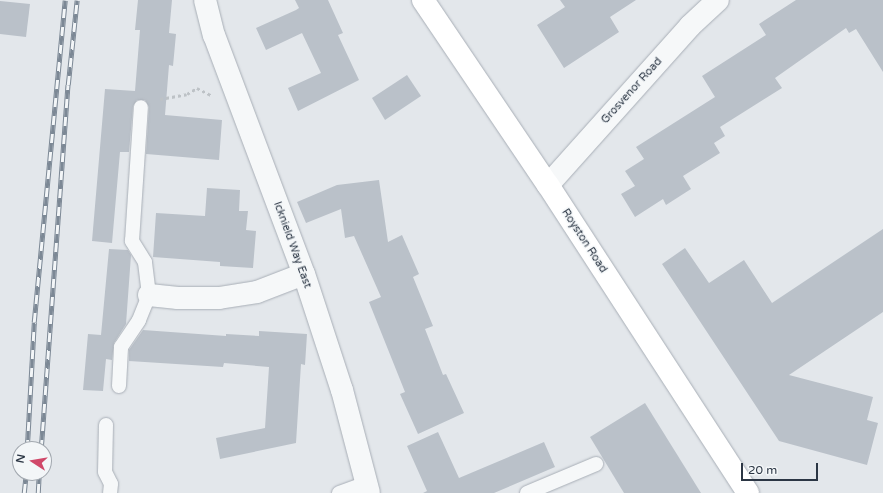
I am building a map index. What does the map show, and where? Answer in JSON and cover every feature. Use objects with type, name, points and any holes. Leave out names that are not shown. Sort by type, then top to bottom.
[{"type":"main road","name":"Royston Road","points":[[423,0],[548,185],[747,490]]},
{"type":"street","name":"Icknield Way East","points":[[205,0],[214,35],[304,274],[342,390],[368,488]]},
{"type":"street","name":"Grosvenor Road","points":[[548,185],[690,26],[718,0]]},
{"type":"street","points":[[149,294],[178,298],[219,298],[257,292],[304,274]]},
{"type":"lane","points":[[119,386],[122,347],[139,320],[149,294],[145,262],[132,241],[141,108]]},
{"type":"lane","points":[[106,425],[105,472],[111,484],[110,493]]},
{"type":"lane","points":[[527,493],[596,464]]},
{"type":"lane","points":[[339,493],[368,488]]},
{"type":"path","points":[[141,108],[168,96],[179,96],[197,88],[212,96],[239,101]]},
{"type":"building","points":[[138,0],[172,0],[169,33],[176,34],[173,66],[169,65],[165,115],[222,120],[219,160],[146,154],[149,107],[145,100],[137,100],[133,106],[129,152],[120,152],[112,243],[92,241],[105,89],[135,91],[140,30],[135,30]]},
{"type":"building","points":[[295,0],[328,0],[343,33],[338,35],[359,80],[298,111],[288,88],[321,73],[302,33],[266,50],[256,28],[299,8]]},
{"type":"building","points":[[560,0],[636,0],[610,17],[619,32],[564,68],[537,25],[565,7]]},
{"type":"building","points":[[796,0],[883,0],[883,72],[856,29],[849,33],[846,28],[775,78],[782,88],[720,127],[725,136],[714,143],[720,153],[683,176],[691,189],[666,205],[663,199],[635,217],[621,194],[635,186],[625,171],[644,159],[636,147],[715,97],[702,76],[766,35],[759,24]]},
{"type":"building","points":[[0,1],[30,4],[26,37],[0,34]]},
{"type":"building","points":[[407,75],[421,96],[385,120],[372,98]]},
{"type":"building","points":[[379,180],[388,242],[402,235],[419,274],[413,277],[433,326],[425,329],[443,375],[446,374],[464,413],[418,434],[400,394],[405,392],[369,302],[381,297],[354,236],[345,238],[341,209],[306,223],[297,202],[337,185]]},
{"type":"building","points":[[207,188],[240,190],[239,211],[248,211],[246,230],[256,231],[253,268],[220,266],[220,262],[153,257],[156,213],[205,216]]},
{"type":"building","points":[[883,229],[883,312],[789,375],[873,397],[867,420],[878,423],[867,465],[779,441],[662,264],[685,248],[709,283],[744,260],[772,303]]},
{"type":"building","points":[[109,249],[128,250],[131,255],[126,324],[114,343],[112,360],[106,359],[103,391],[83,390],[88,334],[101,335]]},
{"type":"building","points":[[143,330],[226,336],[226,334],[259,336],[259,331],[307,334],[305,365],[301,364],[296,443],[220,459],[216,438],[265,428],[269,367],[224,363],[223,367],[129,361],[129,350]]},
{"type":"building","points":[[645,403],[701,493],[624,493],[590,437]]},
{"type":"building","points":[[438,432],[459,478],[544,442],[555,467],[494,493],[423,493],[427,491],[407,446]]},
{"type":"railway","points":[[27,441],[34,322],[65,0]]},
{"type":"railway","points":[[42,441],[68,85],[77,0]]},
{"type":"railway","points":[[24,493],[25,481]]},
{"type":"railway","points":[[38,493],[39,481]]}]
